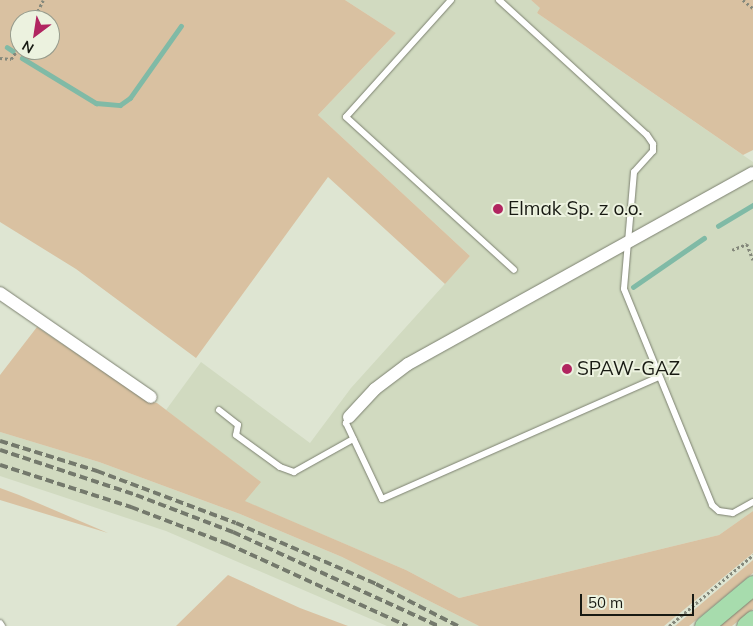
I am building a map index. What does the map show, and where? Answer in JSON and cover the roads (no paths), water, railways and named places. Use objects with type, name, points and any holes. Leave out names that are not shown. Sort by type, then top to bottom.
[{"type":"main road","points":[[704,626],[753,585]]},
{"type":"main road","points":[[746,626],[753,620]]},
{"type":"street","points":[[349,417],[375,389],[408,364],[753,173]]},
{"type":"street","points":[[0,293],[151,397]]},
{"type":"lane","points":[[451,0],[346,117],[514,270]]},
{"type":"lane","points":[[499,0],[647,135],[653,144],[653,151],[634,172],[624,289],[712,505],[718,511],[733,513],[753,502]]},
{"type":"lane","points":[[349,417],[346,423],[382,499],[659,377]]},
{"type":"lane","points":[[219,410],[238,425],[236,434],[280,467],[294,472],[353,439]]},
{"type":"waterway","points":[[25,60],[96,103],[120,105],[130,98],[181,26]]},
{"type":"waterway","points":[[718,226],[753,205]]},
{"type":"waterway","points":[[633,287],[704,238]]},
{"type":"railway","points":[[0,441],[97,471],[236,523],[376,584],[458,626]]},
{"type":"railway","points":[[0,450],[136,495],[233,532],[438,626]]},
{"type":"railway","points":[[0,465],[131,507],[228,544],[407,626]]},
{"type":"place","name":"Elmak Sp. z o.o.","points":[[498,209]]},
{"type":"place","name":"SPAW-GAZ","points":[[567,369]]}]
